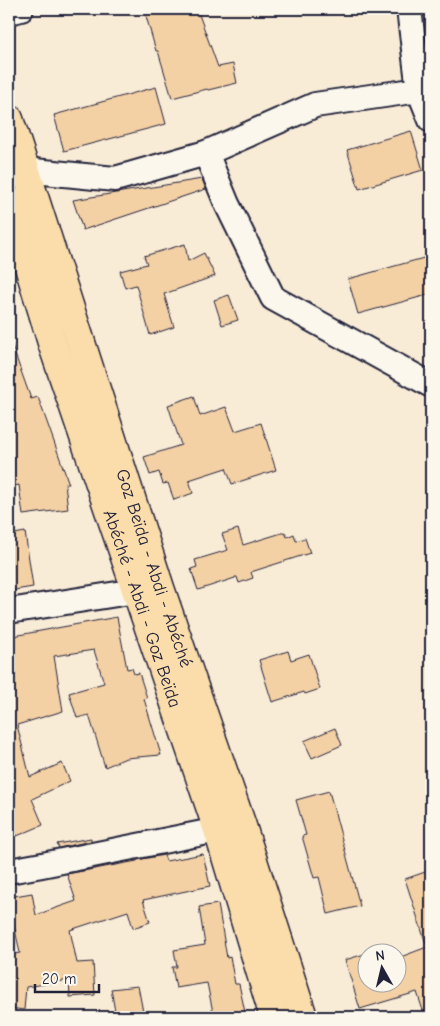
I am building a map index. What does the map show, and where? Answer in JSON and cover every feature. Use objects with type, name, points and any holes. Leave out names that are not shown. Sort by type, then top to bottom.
[{"type":"main road","name":"Goz Beïda - Abdi - Abéché","points":[[9,119],[17,171],[240,823],[303,1017]]},
{"type":"main road","name":"Abéché - Abdi - Goz Beïda","points":[[9,201],[53,346],[218,830],[274,1017]]},
{"type":"street","points":[[9,12],[21,9]]},
{"type":"street","points":[[408,9],[419,90],[431,120]]},
{"type":"street","points":[[17,171],[115,179],[206,153],[315,105],[419,90]]},
{"type":"street","points":[[206,153],[227,204],[273,298],[431,385]]},
{"type":"street","points":[[9,611],[136,591]]},
{"type":"street","points":[[9,871],[218,830]]},
{"type":"building","points":[[144,9],[197,9],[218,67],[233,64],[237,83],[172,98]]},
{"type":"building","points":[[156,87],[166,124],[64,151],[54,115]]},
{"type":"building","points":[[411,131],[423,170],[359,189],[347,150]]},
{"type":"building","points":[[202,179],[206,189],[83,230],[73,200]]},
{"type":"building","points":[[185,244],[188,261],[204,253],[215,276],[164,294],[174,327],[150,335],[136,285],[125,288],[120,271],[147,264],[144,256]]},
{"type":"building","points":[[431,256],[431,294],[358,314],[348,279]]},
{"type":"building","points":[[229,295],[238,320],[222,325],[214,300]]},
{"type":"building","points":[[9,343],[11,343],[31,399],[38,397],[69,484],[65,484],[68,509],[23,515],[19,485],[9,487]]},
{"type":"building","points":[[194,396],[200,416],[226,407],[235,431],[261,423],[276,470],[232,484],[226,468],[189,480],[193,493],[174,500],[168,483],[163,484],[159,472],[150,475],[144,457],[181,445],[168,405]]},
{"type":"building","points":[[238,529],[243,545],[285,532],[287,537],[294,534],[296,541],[305,538],[310,553],[251,572],[253,578],[239,583],[237,577],[235,577],[198,590],[191,569],[197,567],[195,560],[228,550],[222,534]]},
{"type":"building","points":[[25,532],[33,587],[9,591],[9,535]]},
{"type":"building","points":[[117,617],[127,669],[132,668],[134,674],[139,673],[147,698],[144,699],[161,755],[126,758],[105,767],[89,715],[77,718],[69,693],[104,683],[94,650],[54,656],[63,711],[17,725],[30,777],[62,763],[70,781],[32,799],[43,825],[17,836],[13,828],[9,830],[9,644],[14,644],[13,636]]},
{"type":"building","points":[[288,651],[291,660],[309,654],[320,689],[272,702],[259,660]]},
{"type":"building","points":[[335,728],[342,745],[312,758],[304,741]]},
{"type":"building","points":[[329,791],[360,906],[328,914],[319,877],[314,878],[302,836],[306,835],[296,800]]},
{"type":"building","points":[[91,838],[91,841],[59,848],[57,844]]},
{"type":"building","points":[[203,854],[210,886],[143,900],[150,922],[133,928],[128,911],[70,930],[77,963],[93,962],[95,995],[70,997],[69,980],[26,987],[24,1010],[9,1008],[9,955],[20,953],[13,920],[9,921],[9,897],[32,893],[36,915],[76,901],[67,874],[164,855],[166,861]]},
{"type":"building","points":[[431,870],[431,1017],[425,1017],[417,992],[360,1009],[345,960],[358,956],[358,994],[408,994],[408,954],[427,947],[405,879]]},
{"type":"building","points":[[218,904],[227,958],[230,957],[235,984],[239,984],[246,1017],[214,1017],[207,983],[176,988],[172,967],[177,967],[174,950],[205,945],[199,907]]},
{"type":"building","points":[[138,986],[144,1017],[116,1017],[111,989]]}]
